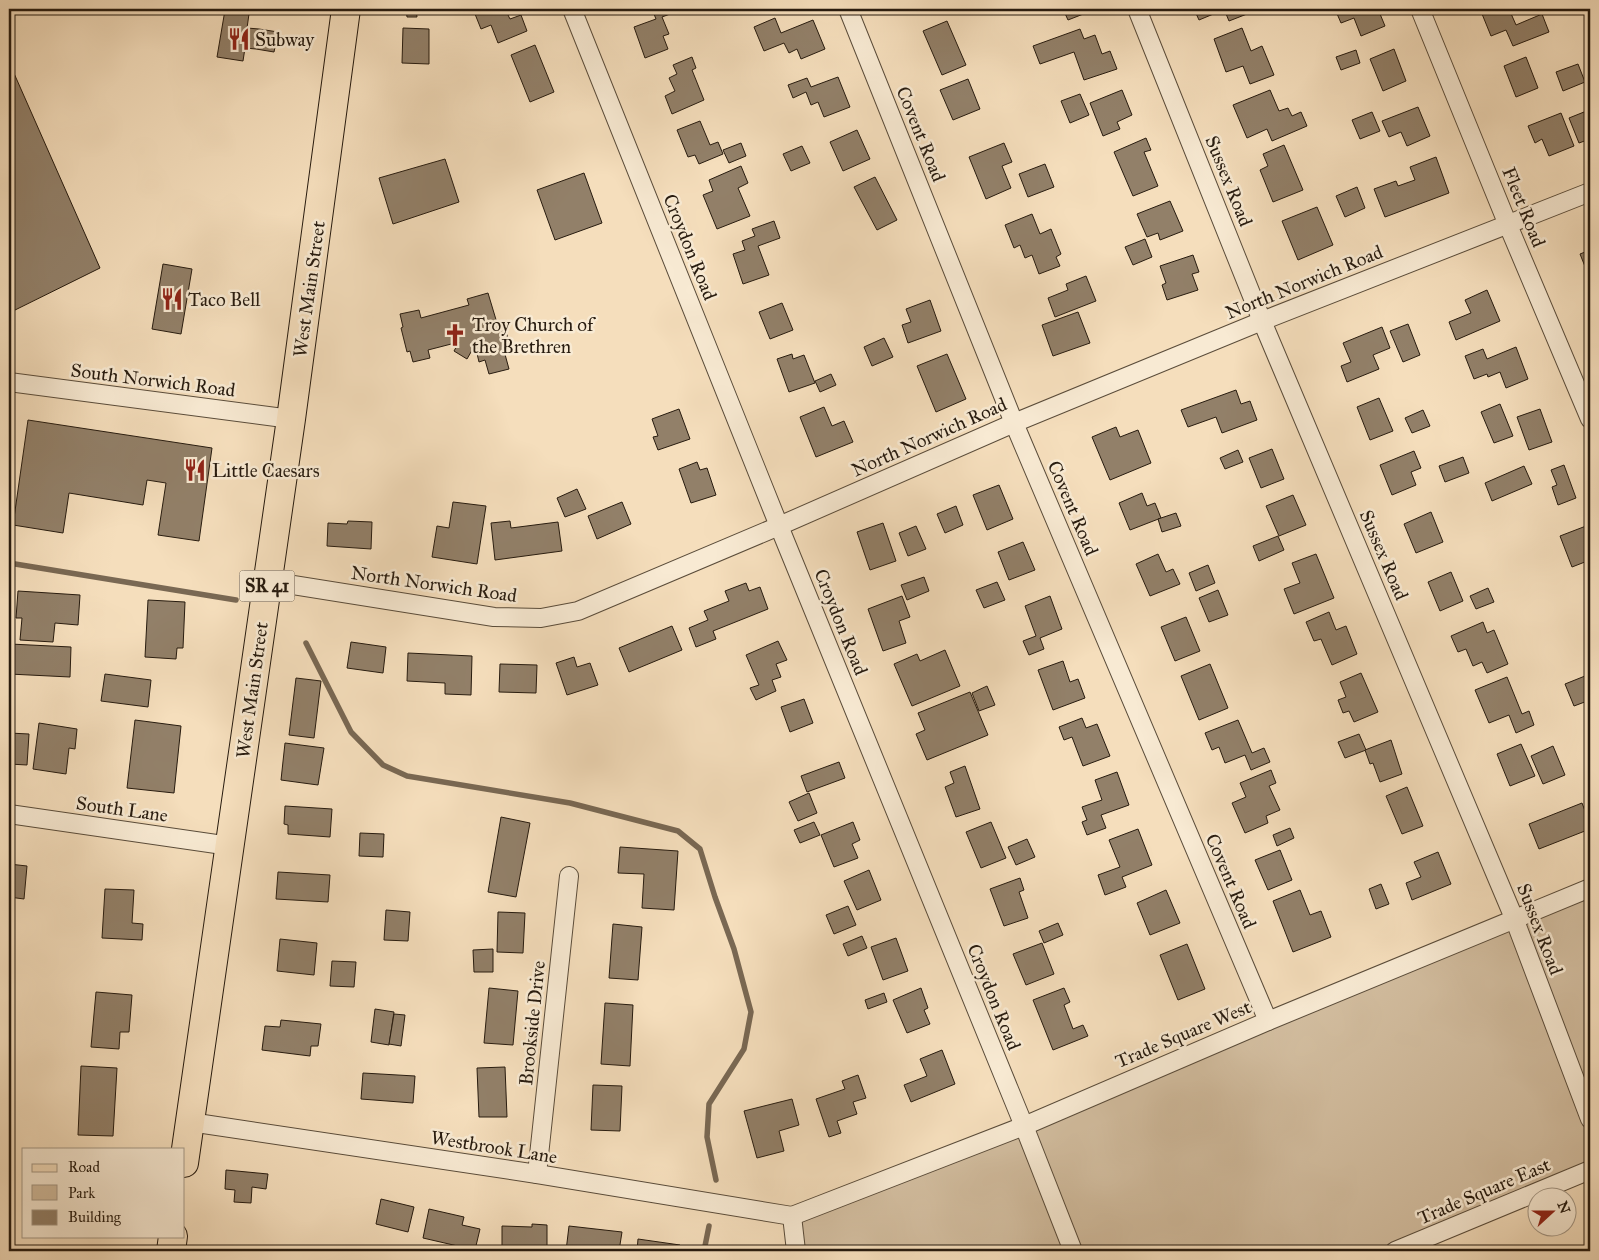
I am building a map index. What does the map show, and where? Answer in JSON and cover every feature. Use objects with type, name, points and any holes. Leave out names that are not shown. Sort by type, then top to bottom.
[{"type":"main road","name":"West Main Street","points":[[185,1156],[291,419],[346,9]]},
{"type":"main road","points":[[171,1251],[173,1238]]},
{"type":"street","name":"Croydon Road","points":[[572,9],[1073,1251]]},
{"type":"street","name":"Covent Road","points":[[848,9],[1014,423],[1268,1021]]},
{"type":"street","name":"Sussex Road","points":[[1137,9],[1262,321],[1514,918],[1590,1119]]},
{"type":"street","name":"Fleet Road","points":[[1420,9],[1590,419]]},
{"type":"street","name":"North Norwich Road","points":[[268,581],[494,617],[541,618],[578,610],[779,526],[1014,423],[1262,321],[1590,192]]},
{"type":"street","name":"South Norwich Road","points":[[9,382],[291,419]]},
{"type":"street","name":"South Lane","points":[[9,814],[230,846]]},
{"type":"street","name":"Brookside Drive","points":[[537,1174],[570,876]]},
{"type":"street","name":"Trade Square West","points":[[792,1216],[1024,1126],[1268,1021],[1590,888]]},
{"type":"street","name":"Westbrook Lane","points":[[190,1122],[537,1174],[792,1216]]},
{"type":"street","name":"Trade Square East","points":[[1395,1251],[1590,1170]]},
{"type":"street","points":[[792,1216],[796,1251]]},
{"type":"green space","points":[[1590,888],[1590,1170],[1547,1188],[1526,1188],[1526,1197],[1395,1251],[796,1251],[792,1216]]},
{"type":"building","points":[[406,9],[416,9],[417,17],[407,17]]},
{"type":"building","points":[[473,9],[505,9],[510,19],[521,15],[527,31],[498,43],[491,25],[481,29]]},
{"type":"building","points":[[652,9],[677,9],[678,11],[662,17],[669,34],[663,36],[668,49],[645,58],[634,27],[656,19]]},
{"type":"building","points":[[1063,9],[1091,9],[1091,11],[1068,20]]},
{"type":"building","points":[[1194,9],[1222,9],[1223,10],[1199,20]]},
{"type":"building","points":[[1224,9],[1245,9],[1247,14],[1229,21]]},
{"type":"building","points":[[1335,9],[1378,9],[1385,26],[1361,36],[1354,18],[1341,23]]},
{"type":"building","points":[[1480,9],[1509,9],[1516,25],[1542,14],[1549,32],[1513,46],[1506,30],[1491,36]]},
{"type":"building","name":"Subway","points":[[225,10],[249,14],[247,28],[259,29],[256,49],[245,48],[243,61],[217,57]]},
{"type":"building","points":[[775,18],[781,33],[813,20],[825,49],[801,59],[797,49],[789,53],[784,43],[764,51],[754,27]]},
{"type":"building","points":[[947,21],[966,65],[942,75],[923,31]]},
{"type":"building","points":[[403,28],[429,29],[429,64],[402,63]]},
{"type":"building","points":[[1242,28],[1251,51],[1262,46],[1274,75],[1250,84],[1243,66],[1226,72],[1214,39]]},
{"type":"building","points":[[259,29],[278,32],[274,52],[256,49]]},
{"type":"building","points":[[1080,29],[1084,39],[1095,35],[1102,54],[1110,51],[1117,69],[1084,80],[1074,52],[1040,64],[1033,46]]},
{"type":"building","points":[[535,45],[554,92],[530,102],[511,55]]},
{"type":"building","points":[[1394,49],[1406,81],[1383,91],[1370,59]]},
{"type":"building","points":[[1356,50],[1360,63],[1341,70],[1336,57]]},
{"type":"building","points":[[692,57],[696,68],[692,70],[704,100],[672,114],[665,96],[675,91],[669,78],[677,74],[673,65]]},
{"type":"building","points":[[1526,57],[1538,88],[1516,97],[1504,66]]},
{"type":"building","points":[[9,62],[100,268],[9,313]]},
{"type":"building","points":[[1578,64],[1585,82],[1563,91],[1556,72]]},
{"type":"building","points":[[838,77],[850,107],[824,117],[818,102],[811,105],[806,92],[793,98],[788,85],[807,78],[811,87]]},
{"type":"building","points":[[968,79],[980,109],[953,120],[940,90]]},
{"type":"building","points":[[1122,90],[1132,115],[1117,122],[1120,129],[1103,136],[1090,103]]},
{"type":"building","points":[[1270,90],[1279,111],[1288,108],[1292,116],[1301,112],[1307,126],[1272,141],[1267,129],[1247,138],[1233,105]]},
{"type":"building","points":[[1080,94],[1089,115],[1070,123],[1061,101]]},
{"type":"building","points":[[1418,107],[1430,136],[1407,146],[1401,132],[1389,137],[1382,121]]},
{"type":"building","points":[[1589,110],[1590,139],[1579,143],[1569,118]]},
{"type":"building","points":[[1372,112],[1380,131],[1360,139],[1352,120]]},
{"type":"building","points":[[1561,113],[1574,146],[1549,156],[1542,139],[1535,143],[1528,126]]},
{"type":"building","points":[[700,121],[710,145],[718,142],[723,154],[699,164],[695,155],[688,157],[677,130]]},
{"type":"building","points":[[857,130],[870,159],[843,171],[830,142]]},
{"type":"building","points":[[1146,138],[1151,150],[1144,152],[1158,186],[1133,196],[1114,152]]},
{"type":"building","points":[[741,143],[746,156],[729,163],[723,150]]},
{"type":"building","points":[[1004,143],[1012,162],[1002,166],[1011,188],[986,199],[969,157]]},
{"type":"building","points":[[1284,145],[1303,190],[1273,202],[1260,170],[1268,166],[1263,154]]},
{"type":"building","points":[[802,146],[810,163],[791,171],[783,154]]},
{"type":"building","points":[[1436,157],[1449,193],[1385,217],[1374,189],[1396,181],[1398,186],[1415,180],[1410,167]]},
{"type":"building","points":[[445,159],[459,202],[393,224],[379,178]]},
{"type":"building","points":[[1045,164],[1054,187],[1028,197],[1019,174]]},
{"type":"building","points":[[741,166],[748,183],[738,188],[750,216],[717,229],[703,195],[713,191],[709,180]]},
{"type":"building","points":[[584,173],[602,223],[555,240],[537,190]]},
{"type":"building","points":[[875,177],[897,220],[877,230],[854,187]]},
{"type":"building","points":[[1357,187],[1365,208],[1345,217],[1336,196]]},
{"type":"building","points":[[1170,201],[1183,231],[1160,240],[1158,233],[1147,237],[1137,214]]},
{"type":"building","points":[[1317,207],[1333,245],[1298,260],[1282,221]]},
{"type":"building","points":[[1032,214],[1040,234],[1051,229],[1061,254],[1056,257],[1060,266],[1039,274],[1032,255],[1025,258],[1020,245],[1014,248],[1005,225]]},
{"type":"building","points":[[774,221],[780,238],[758,246],[769,275],[743,284],[733,254],[745,250],[742,241],[755,236],[752,229]]},
{"type":"building","points":[[1145,239],[1152,257],[1133,265],[1125,247]]},
{"type":"building","points":[[1590,250],[1590,279],[1580,254]]},
{"type":"building","points":[[1193,255],[1199,272],[1192,274],[1198,290],[1167,300],[1162,285],[1166,283],[1160,266]]},
{"type":"building","name":"Taco Bell","points":[[163,264],[192,269],[181,334],[152,329]]},
{"type":"building","points":[[1086,276],[1096,301],[1055,317],[1048,298],[1068,290],[1066,284]]},
{"type":"building","points":[[1487,290],[1500,321],[1456,340],[1449,322],[1471,313],[1465,300]]},
{"type":"building","name":"Troy Church of the Brethren","points":[[488,293],[497,323],[503,322],[510,345],[503,347],[509,369],[489,374],[485,360],[479,362],[475,345],[467,359],[454,351],[459,342],[428,350],[430,358],[413,362],[410,351],[407,352],[401,328],[403,327],[400,314],[419,310],[421,318],[469,305],[467,299]]},
{"type":"building","points":[[930,300],[941,331],[908,343],[902,325],[911,322],[906,309]]},
{"type":"building","points":[[782,303],[793,330],[770,339],[759,312]]},
{"type":"building","points":[[1078,312],[1090,343],[1053,356],[1042,325]]},
{"type":"building","points":[[1408,324],[1420,355],[1403,362],[1390,331]]},
{"type":"building","points":[[1382,327],[1390,348],[1373,355],[1379,369],[1347,382],[1341,366],[1351,362],[1343,343]]},
{"type":"building","points":[[884,338],[893,357],[872,366],[864,347]]},
{"type":"building","points":[[1516,347],[1528,379],[1506,388],[1500,372],[1488,377],[1487,374],[1474,379],[1465,356],[1483,349],[1487,359]]},
{"type":"building","points":[[792,354],[793,359],[804,355],[815,383],[789,392],[777,359]]},
{"type":"building","points":[[947,354],[966,399],[936,412],[917,366]]},
{"type":"building","points":[[831,374],[836,385],[820,392],[815,381]]},
{"type":"building","points":[[1236,390],[1241,404],[1250,401],[1257,420],[1222,433],[1216,417],[1188,427],[1181,410]]},
{"type":"building","points":[[1379,398],[1393,431],[1370,440],[1357,407]]},
{"type":"building","points":[[1500,404],[1513,436],[1494,443],[1481,412]]},
{"type":"building","points":[[824,407],[832,426],[844,421],[853,442],[816,457],[800,417]]},
{"type":"building","points":[[679,409],[690,439],[658,450],[653,437],[658,436],[652,419]]},
{"type":"building","points":[[1540,409],[1552,442],[1529,450],[1517,417]]},
{"type":"building","points":[[1423,410],[1430,426],[1412,433],[1405,418]]},
{"type":"building","points":[[28,420],[212,448],[199,541],[158,535],[166,483],[147,480],[143,505],[69,493],[63,533],[13,525]]},
{"type":"building","points":[[1116,427],[1120,437],[1138,430],[1151,463],[1110,480],[1092,437]]},
{"type":"building","points":[[1272,449],[1284,479],[1261,488],[1249,458]]},
{"type":"building","points":[[1238,450],[1243,462],[1225,469],[1220,458]]},
{"type":"building","points":[[1414,451],[1421,468],[1411,472],[1416,485],[1392,495],[1380,465]]},
{"type":"building","points":[[1463,457],[1469,473],[1445,482],[1439,466]]},
{"type":"building","points":[[697,462],[700,470],[707,468],[716,495],[691,503],[679,469]]},
{"type":"building","points":[[1564,465],[1576,498],[1558,505],[1552,487],[1557,485],[1551,470]]},
{"type":"building","points":[[1524,466],[1532,484],[1492,501],[1485,483]]},
{"type":"building","points":[[999,485],[1013,519],[987,530],[973,495]]},
{"type":"building","points":[[577,489],[586,509],[565,517],[557,498]]},
{"type":"building","points":[[1142,493],[1147,506],[1155,503],[1161,518],[1130,530],[1119,503]]},
{"type":"building","points":[[1293,495],[1306,525],[1279,536],[1266,506]]},
{"type":"building","points":[[453,502],[486,506],[477,564],[432,557],[437,526],[449,528]]},
{"type":"building","points":[[622,502],[631,524],[597,539],[588,516]]},
{"type":"building","points":[[956,506],[963,525],[945,533],[937,514]]},
{"type":"building","points":[[1431,512],[1443,542],[1416,553],[1404,524]]},
{"type":"building","points":[[1176,513],[1181,526],[1162,532],[1158,519]]},
{"type":"building","points":[[348,521],[372,522],[371,549],[327,546],[328,523],[347,524]]},
{"type":"building","points":[[510,521],[511,528],[558,522],[562,551],[495,560],[491,523]]},
{"type":"building","points":[[883,523],[896,561],[870,570],[857,532]]},
{"type":"building","points":[[916,526],[926,549],[908,556],[899,533]]},
{"type":"building","points":[[1586,526],[1590,537],[1590,560],[1572,567],[1560,536]]},
{"type":"building","points":[[1278,536],[1284,550],[1259,561],[1253,546]]},
{"type":"building","points":[[1023,542],[1035,570],[1009,580],[998,552]]},
{"type":"building","points":[[1158,554],[1166,572],[1173,569],[1180,584],[1150,596],[1136,564]]},
{"type":"building","points":[[1316,554],[1334,598],[1294,614],[1284,589],[1300,583],[1292,563]]},
{"type":"building","points":[[1208,565],[1215,583],[1196,591],[1189,573]]},
{"type":"building","points":[[1451,572],[1463,601],[1440,611],[1428,582]]},
{"type":"building","points":[[924,577],[929,591],[907,600],[901,585]]},
{"type":"building","points":[[997,582],[1005,600],[984,608],[976,590]]},
{"type":"building","points":[[746,583],[749,591],[760,587],[768,609],[713,631],[716,639],[696,647],[689,628],[708,620],[704,611],[729,601],[725,591]]},
{"type":"building","points":[[1488,588],[1494,602],[1476,609],[1470,596]]},
{"type":"building","points":[[1218,590],[1228,615],[1209,622],[1199,598]]},
{"type":"building","points":[[18,591],[80,595],[78,625],[55,623],[53,642],[20,640],[22,618],[16,618]]},
{"type":"building","points":[[902,596],[910,617],[899,621],[906,643],[883,651],[868,609]]},
{"type":"building","points":[[1050,596],[1062,629],[1040,638],[1044,649],[1029,655],[1023,641],[1036,636],[1025,606]]},
{"type":"building","points":[[148,600],[185,602],[183,648],[177,648],[176,659],[145,657]]},
{"type":"building","points":[[1329,612],[1336,630],[1346,626],[1357,654],[1332,665],[1321,639],[1314,641],[1306,622]]},
{"type":"building","points":[[1186,617],[1200,651],[1175,661],[1161,627]]},
{"type":"building","points":[[1483,622],[1487,633],[1494,630],[1508,664],[1487,673],[1482,662],[1473,666],[1466,649],[1458,652],[1451,636]]},
{"type":"building","points":[[672,626],[682,650],[629,672],[619,648]]},
{"type":"building","points":[[778,641],[787,660],[776,664],[781,677],[772,680],[776,691],[756,700],[750,688],[759,685],[746,655]]},
{"type":"building","points":[[351,642],[386,647],[383,673],[347,668]]},
{"type":"building","points":[[10,644],[71,647],[70,677],[9,674]]},
{"type":"building","points":[[945,650],[960,686],[912,706],[894,664],[917,654],[920,661]]},
{"type":"building","points":[[408,653],[472,656],[471,695],[445,694],[445,683],[407,681]]},
{"type":"building","points":[[574,657],[577,667],[590,663],[598,685],[567,695],[556,663]]},
{"type":"building","points":[[1063,661],[1070,682],[1078,679],[1085,698],[1053,710],[1038,670]]},
{"type":"building","points":[[500,664],[537,665],[536,693],[499,692]]},
{"type":"building","points":[[1210,664],[1228,708],[1199,720],[1181,676]]},
{"type":"building","points":[[1361,673],[1378,712],[1354,722],[1349,711],[1343,713],[1338,700],[1346,697],[1340,682]]},
{"type":"building","points":[[105,674],[151,680],[148,707],[101,701]]},
{"type":"building","points":[[1590,674],[1590,700],[1574,706],[1565,684]]},
{"type":"building","points":[[1507,677],[1522,714],[1529,711],[1534,725],[1516,733],[1509,715],[1489,723],[1475,690]]},
{"type":"building","points":[[296,678],[321,681],[314,738],[289,735]]},
{"type":"building","points":[[987,686],[995,705],[979,711],[972,693]]},
{"type":"building","points":[[970,692],[988,735],[927,760],[916,734],[925,730],[918,713]]},
{"type":"building","points":[[804,699],[813,723],[790,732],[781,707]]},
{"type":"building","points":[[1082,718],[1086,728],[1097,724],[1110,756],[1083,766],[1072,737],[1064,740],[1059,727]]},
{"type":"building","points":[[135,720],[181,726],[174,793],[127,788]]},
{"type":"building","points":[[1238,720],[1252,753],[1264,748],[1270,762],[1251,770],[1245,755],[1225,763],[1219,747],[1212,750],[1205,733]]},
{"type":"building","points":[[39,723],[77,729],[75,749],[69,748],[66,774],[33,769]]},
{"type":"building","points":[[9,733],[29,734],[27,765],[9,764]]},
{"type":"building","points":[[1359,734],[1366,750],[1345,758],[1338,742]]},
{"type":"building","points":[[1391,740],[1402,774],[1380,782],[1373,763],[1370,764],[1365,750]]},
{"type":"building","points":[[285,743],[324,748],[318,785],[281,780]]},
{"type":"building","points":[[1521,744],[1535,776],[1510,786],[1497,754]]},
{"type":"building","points":[[1553,746],[1565,775],[1543,784],[1531,756]]},
{"type":"building","points":[[839,762],[845,778],[807,792],[801,776]]},
{"type":"building","points":[[965,766],[980,809],[956,817],[945,787],[954,783],[950,772]]},
{"type":"building","points":[[1271,770],[1276,783],[1269,786],[1280,810],[1266,816],[1268,823],[1245,833],[1232,803],[1246,797],[1240,783]]},
{"type":"building","points":[[1117,772],[1129,805],[1101,815],[1106,828],[1087,835],[1082,822],[1087,820],[1082,807],[1102,800],[1095,780]]},
{"type":"building","points":[[1407,787],[1423,826],[1402,834],[1386,796]]},
{"type":"building","points":[[809,793],[817,813],[798,821],[789,802]]},
{"type":"building","points":[[1582,803],[1590,829],[1539,849],[1529,824]]},
{"type":"building","points":[[285,806],[332,809],[330,837],[288,834],[288,825],[284,824]]},
{"type":"building","points":[[501,817],[530,823],[516,897],[488,892]]},
{"type":"building","points":[[814,822],[820,835],[800,843],[794,830]]},
{"type":"building","points":[[853,822],[860,840],[852,844],[858,858],[834,867],[821,835]]},
{"type":"building","points":[[991,822],[1006,858],[981,868],[966,832]]},
{"type":"building","points":[[1290,828],[1294,838],[1277,846],[1273,835]]},
{"type":"building","points":[[1138,829],[1152,865],[1122,877],[1126,887],[1105,895],[1098,875],[1120,867],[1109,840]]},
{"type":"building","points":[[360,833],[384,834],[383,857],[359,856]]},
{"type":"building","points":[[1027,839],[1035,857],[1016,865],[1008,847]]},
{"type":"building","points":[[620,847],[678,851],[674,910],[642,908],[644,874],[618,873]]},
{"type":"building","points":[[1280,850],[1292,880],[1268,890],[1255,860]]},
{"type":"building","points":[[1438,852],[1451,884],[1412,900],[1406,883],[1421,877],[1414,862]]},
{"type":"building","points":[[9,864],[27,866],[24,899],[9,897]]},
{"type":"building","points":[[869,870],[881,900],[857,910],[844,881]]},
{"type":"building","points":[[278,872],[330,875],[328,902],[276,899]]},
{"type":"building","points":[[1020,878],[1024,890],[1019,892],[1028,918],[1004,926],[990,889]]},
{"type":"building","points":[[1381,884],[1389,904],[1376,909],[1369,889]]},
{"type":"building","points":[[105,889],[134,890],[132,923],[143,924],[142,940],[102,938]]},
{"type":"building","points":[[1166,890],[1180,923],[1150,935],[1137,903]]},
{"type":"building","points":[[1300,890],[1310,915],[1321,911],[1331,937],[1293,952],[1273,901]]},
{"type":"building","points":[[848,906],[856,925],[834,934],[826,915]]},
{"type":"building","points":[[386,910],[410,912],[408,941],[384,940]]},
{"type":"building","points":[[498,912],[525,913],[523,953],[497,952]]},
{"type":"building","points":[[1058,923],[1063,935],[1044,943],[1039,931]]},
{"type":"building","points":[[613,924],[642,927],[638,980],[609,978]]},
{"type":"building","points":[[862,936],[867,948],[848,956],[843,944]]},
{"type":"building","points":[[896,938],[908,971],[883,980],[871,947]]},
{"type":"building","points":[[280,939],[317,943],[314,975],[277,971]]},
{"type":"building","points":[[1042,943],[1054,974],[1026,985],[1013,954]]},
{"type":"building","points":[[1187,944],[1205,989],[1178,1000],[1160,955]]},
{"type":"building","points":[[493,949],[493,972],[474,972],[473,950]]},
{"type":"building","points":[[332,961],[356,962],[354,987],[330,986]]},
{"type":"building","points":[[489,988],[518,991],[513,1045],[484,1043]]},
{"type":"building","points":[[921,988],[928,1008],[924,1010],[930,1024],[907,1033],[893,1000]]},
{"type":"building","points":[[1064,988],[1070,1002],[1064,1005],[1073,1029],[1083,1025],[1088,1036],[1053,1050],[1033,1000]]},
{"type":"building","points":[[96,992],[132,995],[129,1032],[120,1032],[119,1049],[91,1047]]},
{"type":"building","points":[[884,993],[887,1002],[868,1009],[865,1000]]},
{"type":"building","points":[[605,1003],[633,1005],[630,1066],[601,1064]]},
{"type":"building","points":[[375,1009],[394,1012],[389,1045],[371,1042]]},
{"type":"building","points":[[394,1014],[405,1015],[401,1046],[389,1044]]},
{"type":"building","points":[[281,1020],[321,1024],[318,1046],[311,1046],[310,1056],[262,1050],[265,1026],[280,1027]]},
{"type":"building","points":[[942,1050],[955,1084],[911,1102],[904,1085],[927,1076],[920,1059]]},
{"type":"building","points":[[81,1066],[117,1068],[113,1136],[78,1135]]},
{"type":"building","points":[[505,1067],[507,1117],[479,1117],[477,1068]]},
{"type":"building","points":[[363,1073],[415,1076],[413,1103],[361,1099]]},
{"type":"building","points":[[858,1075],[866,1098],[853,1102],[857,1114],[837,1121],[841,1133],[829,1137],[816,1099],[845,1089],[842,1081]]},
{"type":"building","points":[[593,1085],[622,1086],[620,1131],[591,1130]]},
{"type":"building","points":[[792,1099],[799,1125],[779,1131],[784,1151],[757,1158],[744,1111]]},
{"type":"building","points":[[226,1170],[268,1174],[266,1189],[252,1187],[251,1203],[234,1202],[235,1190],[225,1189]]},
{"type":"building","points":[[381,1199],[414,1207],[408,1232],[376,1224]]},
{"type":"building","points":[[429,1209],[464,1217],[462,1225],[480,1229],[475,1250],[423,1238]]},
{"type":"building","points":[[532,1224],[547,1225],[547,1251],[502,1250],[502,1226],[532,1227]]},
{"type":"building","points":[[569,1226],[622,1232],[619,1251],[566,1251]]},
{"type":"building","points":[[638,1239],[680,1245],[679,1251],[637,1251]]},
{"type":"waterway","points":[[9,563],[236,600]]},
{"type":"waterway","points":[[306,643],[351,732],[383,765],[407,776],[570,803],[678,831],[700,849],[734,949],[751,1012],[744,1049],[709,1104],[707,1137],[716,1180]]},
{"type":"waterway","points":[[704,1251],[709,1226]]},
{"type":"place","name":"Subway","points":[[239,39]]},
{"type":"place","name":"Taco Bell","points":[[172,299]]},
{"type":"place","name":"Troy Church of the Brethren","points":[[455,335]]},
{"type":"place","name":"Little Caesars","points":[[195,470]]}]
